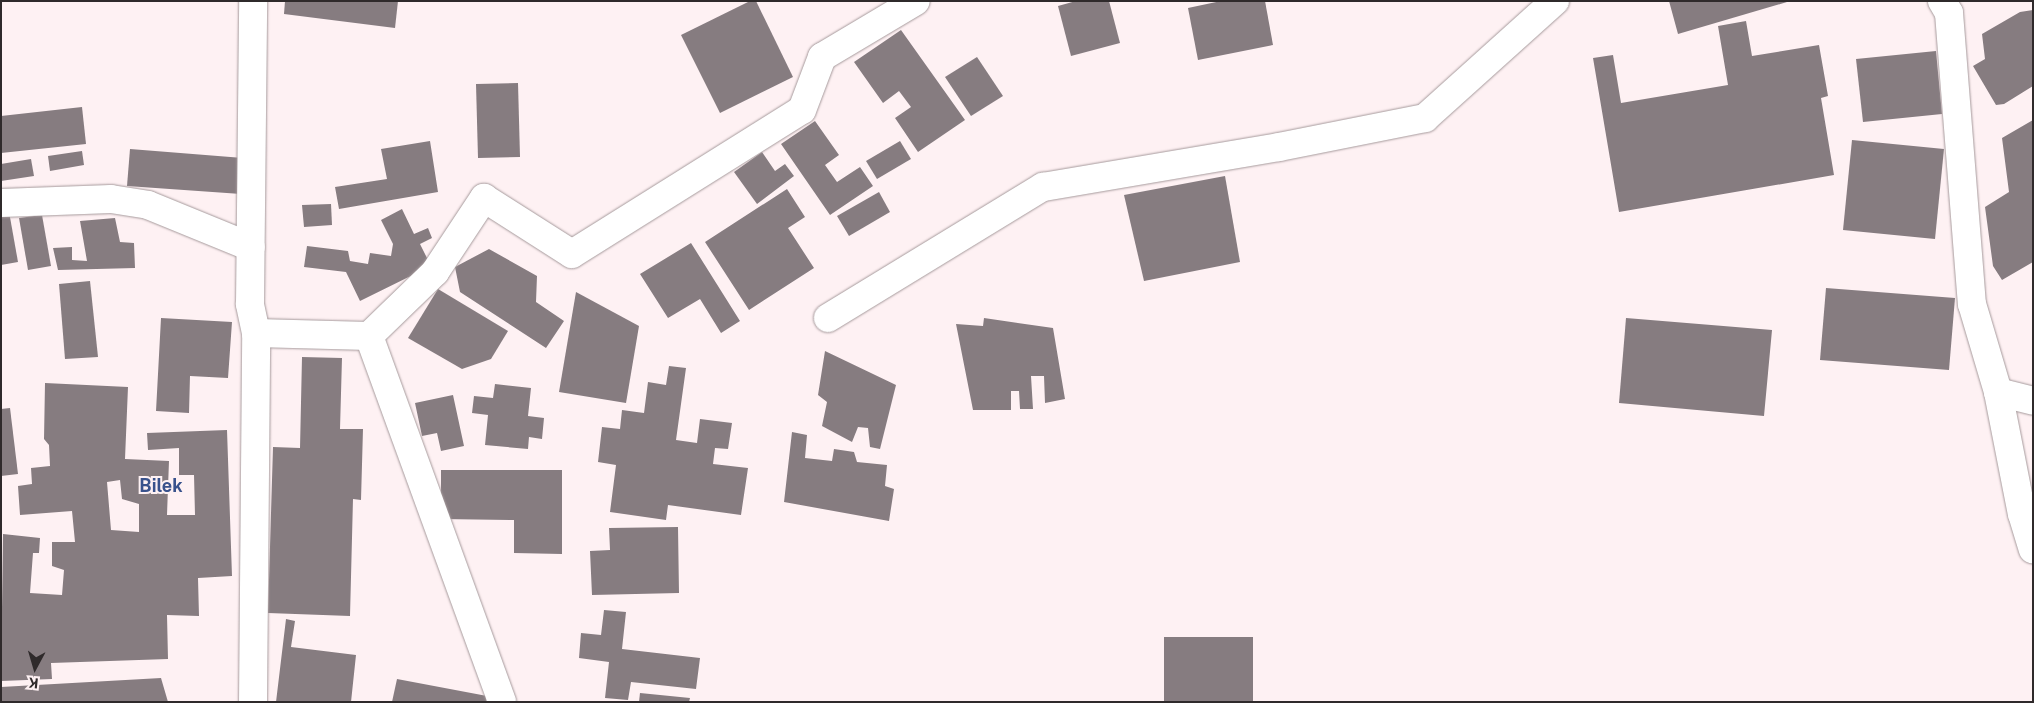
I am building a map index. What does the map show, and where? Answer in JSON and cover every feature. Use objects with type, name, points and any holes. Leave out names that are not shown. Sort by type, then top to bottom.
[{"type":"street","points":[[253,1],[250,304],[256,333],[253,702]]},
{"type":"street","points":[[256,333],[370,336],[435,272],[484,198],[572,254],[802,110],[822,57],[916,1]]},
{"type":"street","points":[[828,318],[1043,187],[1279,147],[1425,118],[1555,1]]},
{"type":"street","points":[[1942,1],[1949,13],[1972,304],[1998,392],[2022,514],[2033,549]]},
{"type":"street","points":[[1,203],[101,198],[148,205],[251,247]]},
{"type":"street","points":[[370,336],[502,702]]},
{"type":"street","points":[[1998,392],[2033,401]]},
{"type":"building","points":[[285,1],[398,1],[395,28],[284,14]]},
{"type":"building","points":[[750,1],[756,1],[793,77],[720,113],[681,35]]},
{"type":"building","points":[[1076,1],[1109,1],[1120,43],[1071,56],[1058,6]]},
{"type":"building","points":[[1221,1],[1265,1],[1273,45],[1198,60],[1188,8]]},
{"type":"building","points":[[1669,1],[1787,1],[1787,2],[1678,34]]},
{"type":"building","points":[[2033,10],[2033,86],[2004,104],[1996,105],[1973,66],[1985,59],[1982,34],[2020,12]]},
{"type":"building","points":[[1746,21],[1752,56],[1819,45],[1828,96],[1821,98],[1834,175],[1619,212],[1593,58],[1613,55],[1621,103],[1728,85],[1718,26]]},
{"type":"building","points":[[901,30],[965,120],[918,152],[895,118],[911,107],[899,91],[883,103],[854,62]]},
{"type":"building","points":[[1936,51],[1942,114],[1863,122],[1856,59]]},
{"type":"building","points":[[977,57],[1003,96],[971,116],[945,77]]},
{"type":"building","points":[[518,83],[520,157],[478,158],[476,84]]},
{"type":"building","points":[[82,107],[86,144],[1,153],[1,116]]},
{"type":"building","points":[[2033,120],[2033,262],[2002,280],[1993,266],[1985,207],[2009,192],[2002,138]]},
{"type":"building","points":[[815,121],[839,155],[825,165],[837,182],[860,167],[873,186],[830,215],[781,144]]},
{"type":"building","points":[[1852,140],[1944,149],[1935,239],[1843,230]]},
{"type":"building","points":[[430,141],[438,192],[339,209],[335,187],[387,179],[381,149]]},
{"type":"building","points":[[900,141],[911,159],[877,179],[866,161]]},
{"type":"building","points":[[130,149],[243,158],[241,194],[127,186]]},
{"type":"building","points":[[82,151],[84,165],[50,171],[48,156]]},
{"type":"building","points":[[762,152],[775,171],[785,164],[794,176],[757,204],[734,172]]},
{"type":"building","points":[[31,159],[34,176],[1,181],[1,164]]},
{"type":"building","points":[[1225,176],[1240,262],[1144,281],[1124,195]]},
{"type":"building","points":[[787,189],[805,217],[788,228],[814,268],[749,310],[705,242]]},
{"type":"building","points":[[879,192],[890,212],[849,236],[837,216]]},
{"type":"building","points":[[331,204],[332,225],[304,227],[302,205]]},
{"type":"building","points":[[8,206],[18,262],[1,265],[1,207]]},
{"type":"building","points":[[402,209],[414,234],[428,228],[432,238],[420,244],[431,266],[360,301],[346,272],[304,267],[307,246],[348,251],[350,261],[368,264],[370,253],[391,256],[393,244],[381,220]]},
{"type":"building","points":[[42,215],[51,266],[28,270],[19,218]]},
{"type":"building","points":[[115,218],[120,242],[134,243],[135,268],[58,270],[53,248],[72,247],[72,260],[87,261],[80,221]]},
{"type":"building","points":[[691,243],[740,321],[721,333],[700,299],[668,318],[640,274]]},
{"type":"building","points":[[489,249],[537,276],[536,302],[564,321],[546,348],[460,292],[455,267]]},
{"type":"building","points":[[90,281],[98,357],[65,359],[59,284]]},
{"type":"building","points":[[1826,288],[1955,298],[1949,370],[1820,360]]},
{"type":"building","points":[[438,289],[508,331],[491,359],[462,369],[408,338]]},
{"type":"building","points":[[576,292],[639,326],[626,403],[559,392]]},
{"type":"building","points":[[161,318],[232,322],[228,378],[190,376],[189,413],[156,411]]},
{"type":"building","points":[[984,318],[1053,328],[1065,399],[1045,403],[1044,376],[1031,376],[1033,409],[1020,409],[1019,391],[1011,391],[1011,410],[973,410],[956,324],[983,326]]},
{"type":"building","points":[[1626,318],[1772,330],[1764,416],[1619,403]]},
{"type":"building","points":[[825,351],[896,385],[880,449],[870,447],[868,428],[858,427],[852,442],[822,426],[827,402],[818,395]]},
{"type":"building","points":[[302,357],[342,358],[340,429],[363,429],[361,500],[353,499],[350,616],[268,613],[273,447],[300,448]]},
{"type":"building","points":[[669,366],[686,368],[676,440],[697,443],[700,419],[732,423],[728,449],[715,448],[713,464],[748,468],[741,515],[668,505],[666,520],[610,512],[616,465],[598,462],[602,427],[620,429],[622,410],[644,413],[648,382],[666,385]]},
{"type":"building","points":[[45,383],[128,387],[125,459],[169,461],[167,515],[195,515],[194,475],[179,475],[179,448],[148,450],[147,433],[227,430],[232,576],[198,578],[199,616],[167,615],[168,659],[51,663],[52,679],[1,681],[3,534],[40,538],[39,553],[33,553],[30,593],[62,595],[64,570],[52,566],[52,542],[75,542],[72,511],[20,515],[18,486],[32,484],[31,468],[50,466],[49,445],[44,439]],"holes":[[[120,480],[122,499],[139,504],[139,532],[111,530],[107,482]]]},
{"type":"building","points":[[495,384],[531,388],[528,416],[544,418],[542,439],[529,437],[528,449],[485,445],[488,415],[472,413],[474,396],[493,398]]},
{"type":"building","points":[[453,395],[464,446],[441,451],[437,433],[422,436],[415,403]]},
{"type":"building","points":[[10,408],[18,474],[1,476],[1,409]]},
{"type":"building","points":[[792,432],[807,435],[805,458],[832,461],[834,449],[854,452],[857,462],[887,465],[885,486],[894,489],[889,521],[784,502]]},
{"type":"building","points":[[441,470],[562,470],[562,554],[514,553],[514,520],[441,519]]},
{"type":"building","points":[[678,527],[679,593],[592,595],[590,551],[610,550],[609,528]]},
{"type":"building","points":[[604,610],[626,612],[622,649],[700,658],[696,689],[631,682],[628,700],[605,698],[609,662],[579,658],[581,633],[601,635]]},
{"type":"building","points":[[286,619],[295,621],[291,647],[356,655],[351,702],[276,702]]},
{"type":"building","points":[[1164,637],[1253,637],[1253,702],[1164,702]]},
{"type":"building","points":[[161,678],[168,702],[1,702],[1,687]]},
{"type":"building","points":[[397,679],[487,696],[486,702],[392,702]]},
{"type":"building","points":[[640,693],[690,698],[689,702],[639,702]]},
{"type":"district","name":"Bilek","points":[[161,486]]}]
